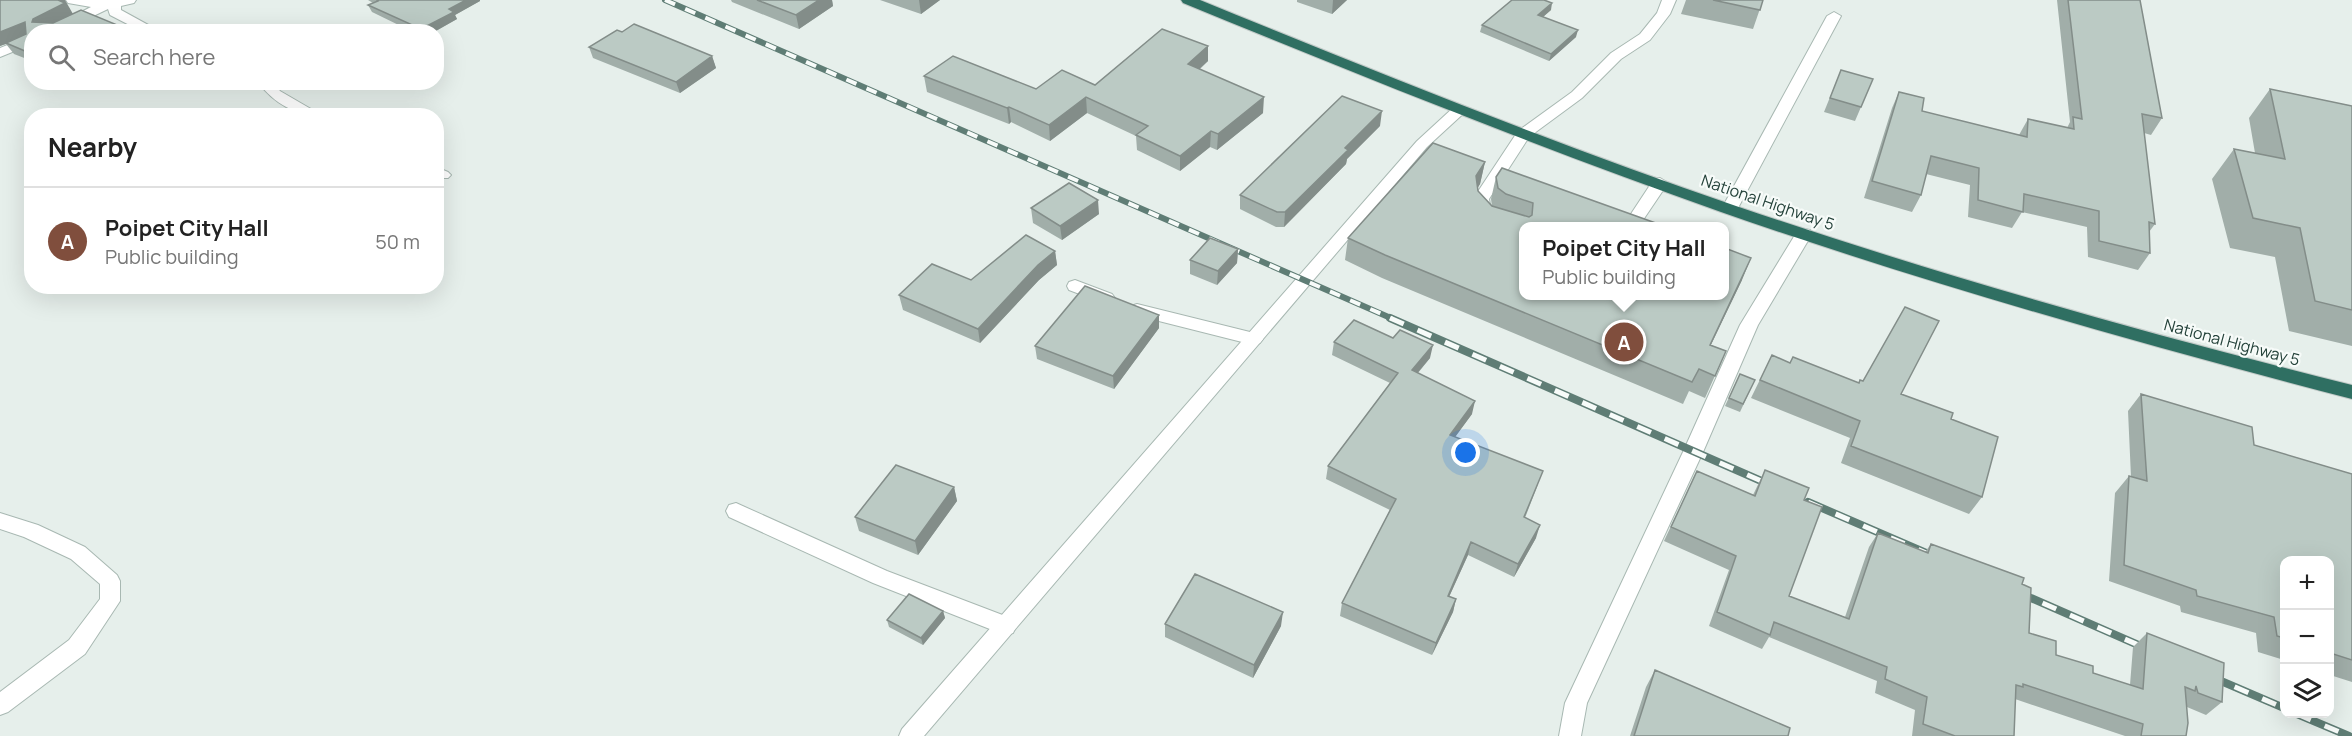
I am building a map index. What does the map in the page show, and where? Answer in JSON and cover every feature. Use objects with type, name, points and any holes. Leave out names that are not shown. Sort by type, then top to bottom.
[{"type":"highway","name":"National Highway 5","points":[[1188,0],[1459,110],[1804,234],[2047,311],[2352,392]]},
{"type":"street","points":[[73,0],[110,5],[116,12],[139,24]]},
{"type":"street","points":[[66,24],[110,5],[129,0]]},
{"type":"street","points":[[1519,230],[1494,222],[1483,213],[1481,200],[1523,134],[1577,95],[1616,56],[1645,37],[1663,14],[1669,0]]},
{"type":"street","points":[[1730,208],[1834,16]]},
{"type":"street","points":[[0,53],[24,42]]},
{"type":"street","points":[[272,90],[301,108]]},
{"type":"street","points":[[910,736],[1422,144],[1459,110]]},
{"type":"street","points":[[1634,222],[1660,183]]},
{"type":"street","points":[[1570,736],[1576,703],[1693,452],[1749,324],[1804,234]]},
{"type":"street","points":[[1075,286],[1155,316],[1254,339]]},
{"type":"street","points":[[736,510],[880,577],[1005,626]]},
{"type":"street","points":[[0,521],[31,531],[78,553],[110,581],[110,602],[77,647],[0,705]]},
{"type":"building","points":[[0,0],[58,0],[65,3],[33,19],[32,22],[53,23],[81,10],[115,24],[25,24],[25,22],[0,32]]},
{"type":"building","points":[[466,0],[449,9],[454,12],[431,24],[410,24],[368,5],[378,1]]},
{"type":"building","points":[[757,0],[819,0],[796,15]]},
{"type":"building","points":[[1512,0],[1544,0],[1552,3],[1538,15],[1578,30],[1551,54],[1482,25]]},
{"type":"building","points":[[1713,0],[1763,0],[1760,10]]},
{"type":"building","points":[[2068,0],[2140,0],[2162,118],[2142,114],[2155,224],[2149,222],[2150,253],[2099,241],[2099,211],[2024,194],[2023,212],[1978,200],[1979,168],[1931,156],[1921,195],[1872,181],[1899,92],[1924,98],[1922,111],[2027,137],[2028,119],[2074,129],[2073,117],[2082,119]]},
{"type":"building","points":[[634,24],[712,56],[676,82],[589,47],[617,30],[622,32]]},
{"type":"building","points":[[1162,29],[1208,46],[1188,64],[1264,97],[1218,134],[1211,131],[1180,156],[1136,135],[1148,126],[1086,97],[1049,125],[1009,107],[924,76],[953,56],[1036,89],[1062,70],[1095,85]]},
{"type":"building","points":[[24,35],[24,51],[6,43]]},
{"type":"building","points":[[1841,70],[1873,79],[1861,107],[1830,98]]},
{"type":"building","points":[[2270,89],[2352,106],[2352,310],[2315,301],[2300,228],[2253,218],[2234,149],[2285,159]]},
{"type":"building","points":[[1342,96],[1382,111],[1345,148],[1348,150],[1285,212],[1277,212],[1240,195]]},
{"type":"building","points":[[1433,143],[1485,162],[1476,176],[1478,191],[1492,206],[1529,217],[1532,215],[1533,203],[1506,194],[1498,188],[1496,177],[1502,168],[1653,222],[1519,222],[1519,300],[1729,300],[1729,250],[1751,258],[1710,345],[1726,351],[1715,376],[1699,369],[1692,382],[1348,238]]},
{"type":"building","points":[[1069,183],[1098,200],[1060,226],[1031,208]]},
{"type":"building","points":[[1026,235],[1055,251],[1038,265],[978,329],[899,295],[932,264],[971,280]]},
{"type":"building","points":[[1210,238],[1238,249],[1218,271],[1190,260]]},
{"type":"building","points":[[1085,286],[1159,315],[1113,376],[1035,346]]},
{"type":"building","points":[[1905,307],[1939,321],[1901,394],[1953,413],[1951,419],[1998,437],[1982,497],[1851,446],[1860,421],[1760,380],[1772,355],[1790,363],[1793,357],[1859,383],[1860,380],[1863,381]]},
{"type":"building","points":[[1354,320],[1393,338],[1400,330],[1433,345],[1412,370],[1475,401],[1450,435],[1543,471],[1524,517],[1540,525],[1518,564],[1471,542],[1448,596],[1456,599],[1436,643],[1342,603],[1396,499],[1328,466],[1398,373],[1334,342]]},
{"type":"building","points":[[1740,374],[1755,380],[1743,404],[1729,398]]},
{"type":"building","points":[[2141,394],[2252,427],[2254,445],[2352,474],[2352,660],[2334,654],[2334,556],[2280,556],[2280,637],[2277,636],[2274,617],[2197,596],[2196,590],[2124,565],[2129,476],[2147,481]]},
{"type":"building","points":[[896,465],[954,487],[915,541],[855,517]]},
{"type":"building","points":[[1765,470],[1809,488],[1804,500],[1822,507],[1789,596],[1849,619],[1878,533],[1928,553],[1931,544],[2024,578],[2022,584],[2031,588],[2029,633],[2056,641],[2056,655],[2093,666],[2093,673],[2143,689],[2147,633],[2224,663],[2222,702],[2198,693],[2196,686],[2195,691],[2185,687],[2188,723],[2186,736],[2141,736],[2143,724],[2023,684],[2023,687],[2016,685],[2014,736],[1955,736],[1923,724],[1927,697],[1885,679],[1887,667],[1774,622],[1770,635],[1717,612],[1736,556],[1671,527],[1697,471],[1755,496]]},
{"type":"building","points":[[1195,574],[1283,612],[1254,665],[1165,624]]},
{"type":"building","points":[[909,594],[943,611],[921,638],[887,620]]},
{"type":"building","points":[[1655,670],[1790,728],[1788,736],[1634,736]]},
{"type":"railway","points":[[665,0],[1393,319]]},
{"type":"railway","points":[[1390,318],[1775,487]]},
{"type":"railway","points":[[1808,502],[1940,559]]},
{"type":"railway","points":[[2015,591],[2152,651]]},
{"type":"railway","points":[[2207,675],[2280,706]]},
{"type":"railway","points":[[2306,718],[2349,736]]},
{"type":"place","name":"Poipet City Hall","points":[[1624,342]]}]
